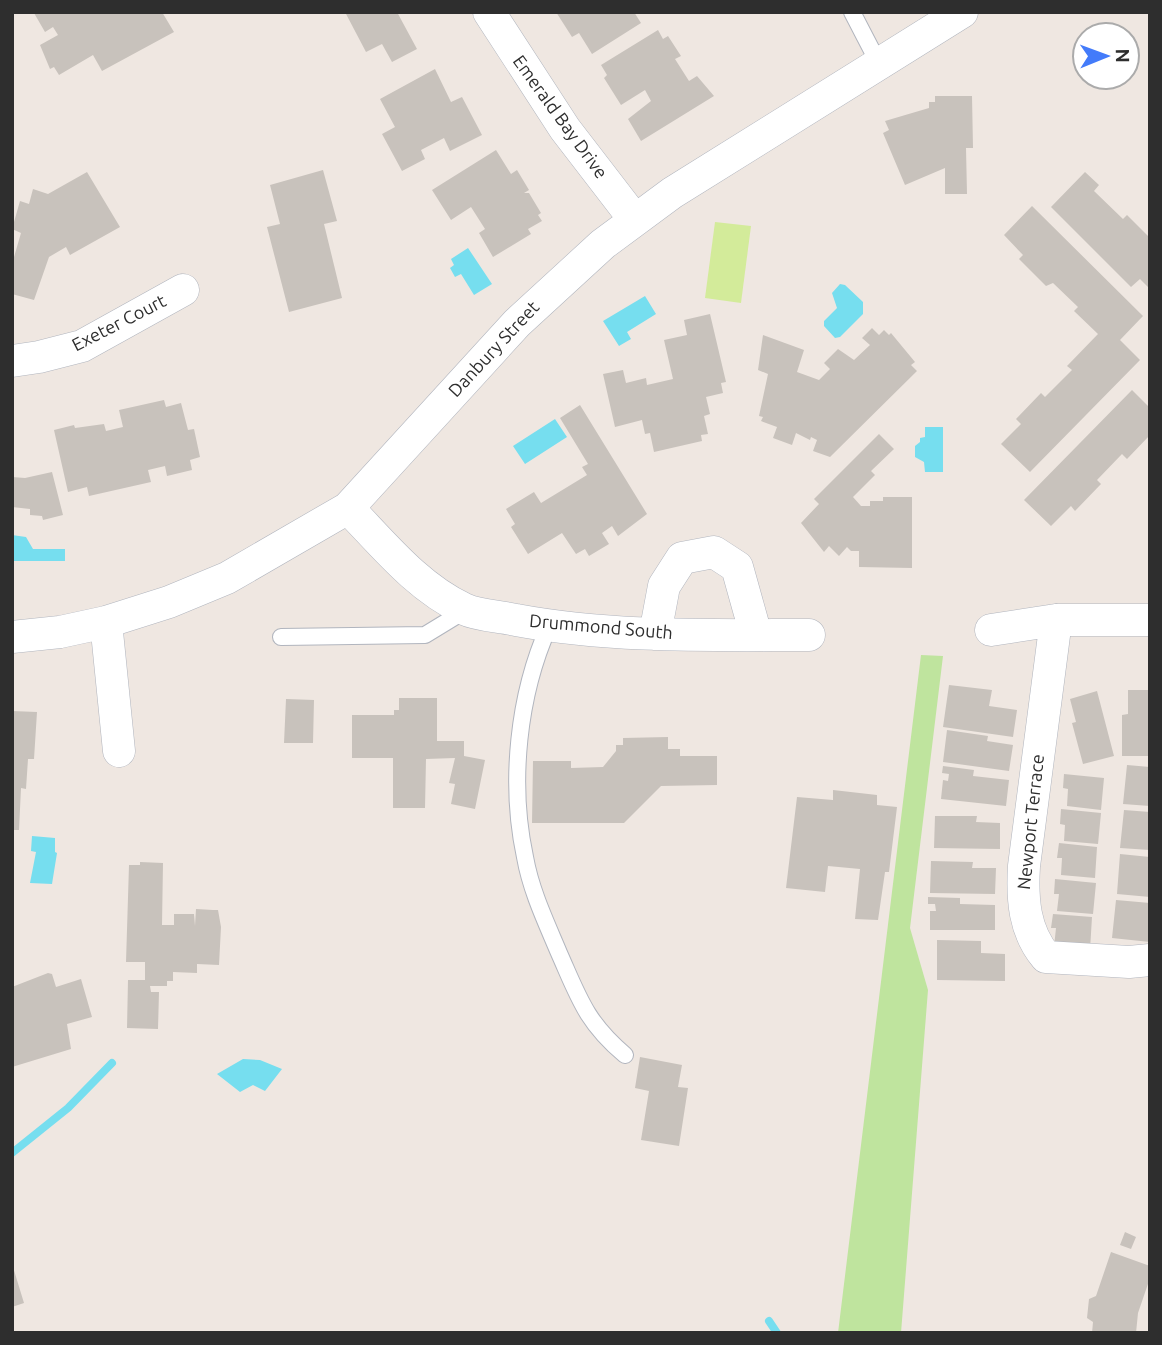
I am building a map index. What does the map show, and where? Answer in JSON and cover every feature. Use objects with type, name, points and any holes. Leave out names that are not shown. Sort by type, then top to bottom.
[{"type":"street","name":"Emerald Bay Drive","points":[[489,12],[565,129],[635,220]]},
{"type":"street","name":"Danbury Street","points":[[12,637],[60,632],[106,622],[169,602],[227,578],[348,508],[517,323],[580,263],[672,192],[880,66],[962,12]]},
{"type":"street","name":"Exeter Court","points":[[12,361],[82,345],[183,290]]},
{"type":"street","name":"Drummond South","points":[[348,508],[403,565],[433,590],[466,610],[549,626],[655,634],[809,635]]},
{"type":"street","points":[[655,634],[664,586],[682,558],[714,552],[737,567],[756,635]]},
{"type":"street","points":[[991,630],[1056,620],[1150,620]]},
{"type":"street","name":"Newport Terrace","points":[[1056,620],[1024,866],[1022,892],[1028,927],[1046,957],[1129,962],[1150,960]]},
{"type":"street","points":[[106,622],[119,751]]},
{"type":"lane","points":[[852,12],[880,66]]},
{"type":"lane","points":[[281,637],[425,635],[466,610]]},
{"type":"lane","points":[[549,626],[533,662],[523,722],[517,785],[524,856],[536,900],[586,1015],[601,1035],[625,1055]]},
{"type":"green space","points":[[715,222],[751,226],[741,303],[705,298]]},
{"type":"green space","points":[[921,655],[943,656],[910,928],[928,990],[901,1333],[838,1333]]},
{"type":"water","points":[[468,248],[492,284],[474,295],[461,274],[455,277],[450,268],[454,265],[451,259]]},
{"type":"water","points":[[840,284],[845,285],[863,302],[863,314],[840,337],[835,338],[824,326],[824,321],[837,308],[832,293]]},
{"type":"water","points":[[645,296],[656,314],[627,332],[631,339],[619,346],[603,321]]},
{"type":"water","points":[[555,419],[567,437],[525,464],[513,446]]},
{"type":"water","points":[[925,427],[943,427],[943,472],[925,472],[924,462],[915,457],[915,446],[920,442],[920,438],[925,437]]},
{"type":"water","points":[[12,535],[26,537],[33,549],[65,549],[65,561],[12,561]]},
{"type":"water","points":[[32,836],[55,838],[57,853],[52,884],[30,883],[36,852],[31,851]]},
{"type":"water","points":[[243,1059],[260,1060],[282,1069],[265,1091],[253,1085],[240,1092],[217,1074]]},
{"type":"building","points":[[162,12],[174,32],[102,71],[93,55],[59,75],[54,67],[50,69],[40,45],[58,35],[53,27],[45,32],[34,13]]},
{"type":"building","points":[[345,12],[397,12],[417,49],[392,62],[382,44],[366,52]]},
{"type":"building","points":[[556,12],[634,12],[641,23],[592,54],[579,33],[572,37]]},
{"type":"building","points":[[658,30],[663,39],[668,36],[681,56],[675,59],[689,81],[697,76],[714,96],[641,141],[628,119],[651,101],[645,90],[621,105],[604,78],[607,75],[601,65]]},
{"type":"building","points":[[435,69],[451,102],[462,97],[482,135],[450,151],[444,138],[421,150],[425,159],[402,171],[382,134],[395,127],[380,99]]},
{"type":"building","points":[[935,96],[972,96],[973,148],[966,148],[967,194],[945,194],[945,168],[905,185],[883,133],[889,130],[885,121],[929,108],[929,102],[935,102]]},
{"type":"building","points":[[496,150],[511,174],[517,170],[529,190],[524,193],[529,193],[541,213],[538,215],[542,221],[528,229],[531,234],[493,257],[479,233],[485,229],[471,207],[451,220],[432,190]]},
{"type":"building","points":[[323,170],[337,221],[324,224],[342,298],[289,312],[267,227],[280,224],[270,185]]},
{"type":"building","points":[[87,172],[120,227],[70,255],[66,247],[49,257],[34,300],[12,294],[12,264],[21,233],[12,229],[20,201],[29,204],[33,189],[48,194]]},
{"type":"building","points":[[1085,172],[1099,185],[1094,191],[1123,219],[1127,215],[1150,238],[1150,289],[1140,279],[1131,287],[1051,207]]},
{"type":"building","points":[[1032,206],[1143,316],[1120,340],[1140,360],[1030,472],[1001,444],[1021,424],[1016,419],[1041,393],[1045,397],[1072,370],[1067,366],[1098,334],[1074,311],[1078,307],[1053,283],[1046,286],[1019,259],[1023,255],[1004,235]]},
{"type":"building","points":[[710,314],[726,382],[721,383],[723,393],[706,397],[710,414],[704,416],[708,434],[701,435],[702,441],[654,452],[650,433],[645,434],[642,420],[615,427],[603,374],[623,370],[626,383],[646,378],[647,385],[673,379],[664,340],[687,335],[684,320]]},
{"type":"building","points":[[872,328],[879,335],[884,330],[889,335],[891,333],[915,362],[911,365],[917,371],[830,457],[813,451],[817,440],[811,437],[810,440],[796,433],[792,445],[773,438],[777,427],[761,421],[763,417],[759,416],[768,374],[758,370],[763,335],[804,350],[797,372],[819,380],[830,369],[824,363],[838,349],[854,360],[870,345],[862,338]]},
{"type":"building","points":[[1132,390],[1150,408],[1150,435],[1127,459],[1122,454],[1097,480],[1101,484],[1075,511],[1071,506],[1051,526],[1024,500]]},
{"type":"building","points":[[164,400],[166,407],[181,403],[188,430],[194,429],[200,457],[190,460],[192,470],[167,476],[165,466],[148,470],[151,482],[89,496],[87,487],[68,492],[54,430],[74,425],[75,428],[104,424],[106,431],[123,427],[119,410]]},
{"type":"building","points":[[580,405],[647,514],[618,536],[612,526],[602,533],[609,544],[589,556],[585,549],[576,554],[562,533],[528,554],[511,527],[515,524],[506,509],[534,492],[541,503],[587,475],[582,467],[588,464],[560,418]]},
{"type":"building","points":[[879,434],[894,449],[871,471],[875,475],[853,497],[861,506],[870,506],[870,501],[883,501],[883,497],[912,497],[912,568],[859,567],[859,551],[851,551],[847,547],[839,556],[829,546],[824,552],[801,523],[819,504],[814,499]]},
{"type":"building","points":[[52,472],[63,515],[43,520],[42,516],[30,515],[30,509],[12,507],[12,477],[25,478]]},
{"type":"building","points":[[949,685],[992,690],[989,706],[1017,710],[1013,737],[943,727]]},
{"type":"building","points":[[1128,690],[1150,690],[1150,756],[1122,756],[1122,715],[1128,714]]},
{"type":"building","points":[[1097,691],[1114,756],[1083,764],[1072,723],[1076,722],[1070,699]]},
{"type":"building","points":[[399,698],[437,698],[437,741],[464,741],[464,756],[485,760],[475,809],[451,804],[455,784],[449,783],[455,758],[426,759],[425,808],[393,808],[393,758],[352,758],[352,715],[394,715],[394,710],[399,710]]},
{"type":"building","points":[[286,699],[314,700],[313,743],[284,743]]},
{"type":"building","points":[[12,711],[37,712],[34,759],[28,759],[26,789],[21,788],[19,830],[12,830]]},
{"type":"building","points":[[947,730],[988,736],[987,741],[1013,745],[1009,771],[943,762]]},
{"type":"building","points":[[668,737],[668,749],[680,749],[680,756],[717,756],[717,785],[661,786],[624,823],[532,823],[533,761],[571,761],[571,768],[603,767],[616,751],[616,745],[623,745],[623,738]]},
{"type":"building","points":[[1127,765],[1150,767],[1150,806],[1123,804]]},
{"type":"building","points":[[943,766],[974,770],[973,776],[1009,780],[1006,806],[941,799],[943,780],[948,781],[949,774],[942,773]]},
{"type":"building","points":[[1064,774],[1104,778],[1101,810],[1067,806],[1068,789],[1063,788]]},
{"type":"building","points":[[833,790],[877,795],[877,805],[897,807],[889,872],[885,872],[878,920],[855,919],[860,869],[828,866],[825,892],[786,888],[797,797],[833,800]]},
{"type":"building","points":[[1061,809],[1101,813],[1098,844],[1064,841],[1065,825],[1060,824]]},
{"type":"building","points":[[1124,810],[1150,812],[1150,850],[1120,848]]},
{"type":"building","points":[[935,816],[977,816],[976,822],[1000,823],[1000,849],[934,848]]},
{"type":"building","points":[[1059,843],[1097,847],[1095,878],[1061,875],[1062,858],[1057,858]]},
{"type":"building","points":[[1120,854],[1150,857],[1150,897],[1117,894]]},
{"type":"building","points":[[931,861],[973,862],[972,868],[996,868],[995,894],[930,893]]},
{"type":"building","points":[[140,862],[163,863],[162,925],[174,925],[174,914],[194,914],[195,926],[196,909],[218,910],[221,927],[219,965],[197,964],[197,973],[173,972],[173,981],[167,981],[167,986],[150,986],[151,992],[159,992],[158,1029],[127,1028],[128,980],[145,980],[145,962],[126,962],[129,865],[140,865]]},
{"type":"building","points":[[1055,879],[1096,883],[1093,914],[1057,911],[1059,894],[1054,894]]},
{"type":"building","points":[[928,897],[960,898],[960,904],[995,905],[995,930],[930,930],[930,911],[936,911],[935,904],[928,904]]},
{"type":"building","points":[[1116,900],[1150,903],[1150,942],[1112,938]]},
{"type":"building","points":[[1053,914],[1092,917],[1090,950],[1054,947],[1056,928],[1051,928]]},
{"type":"building","points":[[937,940],[981,941],[981,953],[1005,954],[1005,981],[937,980]]},
{"type":"building","points":[[48,973],[52,974],[56,987],[81,979],[92,1017],[67,1024],[71,1049],[12,1067],[12,987]]},
{"type":"building","points":[[640,1057],[682,1065],[678,1087],[688,1088],[679,1146],[641,1140],[649,1091],[635,1088]]},
{"type":"building","points":[[1125,1232],[1136,1237],[1131,1249],[1120,1245]]},
{"type":"building","points":[[1111,1252],[1150,1266],[1150,1278],[1138,1313],[1136,1333],[1092,1333],[1093,1322],[1087,1318],[1089,1299],[1096,1296]]},
{"type":"building","points":[[12,1268],[24,1303],[12,1307]]},
{"type":"waterway","points":[[12,1153],[68,1108],[112,1063]]},
{"type":"waterway","points":[[769,1321],[777,1333]]}]
